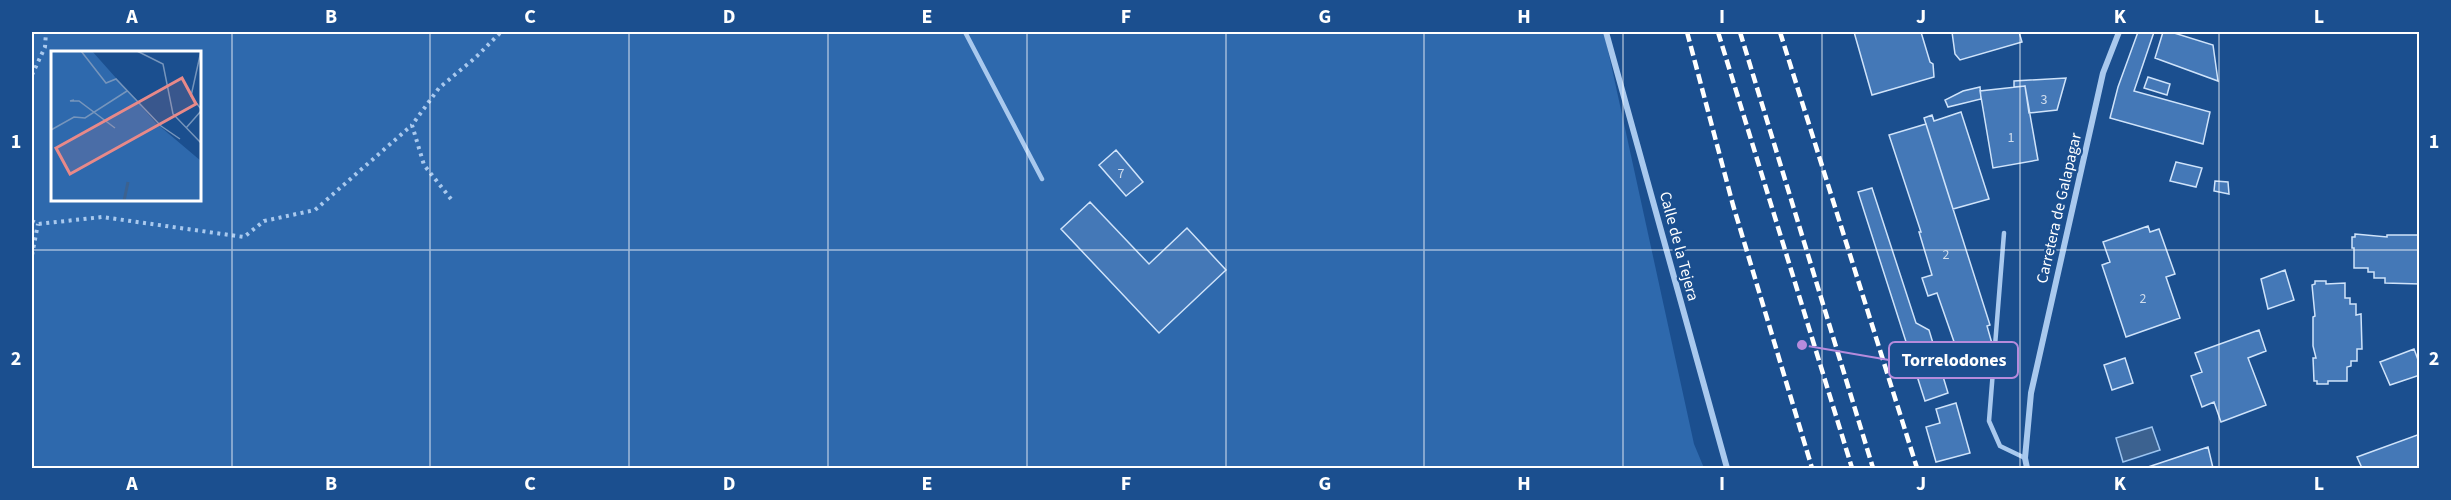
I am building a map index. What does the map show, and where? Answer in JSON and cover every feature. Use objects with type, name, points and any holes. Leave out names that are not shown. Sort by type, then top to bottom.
[{"type":"street","name":"Calle de la Tejera","points":[[1606,32],[1727,468]]},
{"type":"street","name":"Carretera de Galapagar","points":[[2027,468],[2025,459],[2031,393],[2103,73],[2119,32]]},
{"type":"lane","points":[[965,32],[1042,179]]},
{"type":"lane","points":[[2004,232],[1989,422],[2000,446],[2025,459]]},
{"type":"path","points":[[32,75],[45,47],[46,32]]},
{"type":"path","points":[[32,221],[38,224],[102,217],[244,237],[264,221],[315,210],[412,125],[439,88],[475,58],[501,32]]},
{"type":"path","points":[[412,125],[424,165],[451,199]]},
{"type":"path","points":[[32,255],[38,224]]},
{"type":"shaded area","points":[[32,32],[1604,32],[1694,444],[1704,468],[32,468]]},
{"type":"shaded area","points":[[2152,427],[2160,450],[2123,462],[2116,438]]},
{"type":"building","points":[[1854,32],[1921,32],[1930,62],[1933,64],[1934,77],[1872,95]]},
{"type":"building","points":[[1952,32],[2019,32],[2022,42],[1960,60],[1955,54]]},
{"type":"building","points":[[2138,32],[2154,32],[2134,91],[2210,112],[2203,144],[2110,118],[2118,87]]},
{"type":"building","points":[[2163,32],[2171,32],[2213,45],[2218,81],[2155,58]]},
{"type":"building","points":[[2148,77],[2170,84],[2167,95],[2144,88]]},
{"type":"building","points":[[2066,78],[2057,110],[2029,113],[2025,86],[2014,87],[2014,81]]},
{"type":"building","points":[[2025,86],[2038,160],[1993,168],[1980,91]]},
{"type":"building","points":[[1980,87],[1981,99],[1948,107],[1945,100],[1963,91]]},
{"type":"building","points":[[1961,112],[1989,199],[1953,209],[1924,118],[1932,115],[1934,121]]},
{"type":"building","points":[[1926,124],[1990,325],[1987,326],[1993,347],[1959,356],[1937,293],[1928,296],[1922,278],[1932,275],[1919,232],[1921,232],[1889,135]]},
{"type":"building","points":[[1116,150],[1143,182],[1126,196],[1099,165]]},
{"type":"building","points":[[2176,162],[2202,168],[2196,187],[2170,181]]},
{"type":"building","points":[[2215,181],[2228,182],[2229,194],[2214,191]]},
{"type":"building","points":[[1872,188],[1916,323],[1929,330],[1948,393],[1925,401],[1858,192]]},
{"type":"building","points":[[1090,202],[1149,264],[1187,228],[1226,270],[1159,333],[1061,229]]},
{"type":"building","points":[[2148,226],[2150,232],[2159,229],[2175,274],[2166,277],[2180,318],[2126,337],[2102,265],[2110,262],[2103,242]]},
{"type":"building","points":[[2355,234],[2387,237],[2387,235],[2420,235],[2420,284],[2385,283],[2385,278],[2374,278],[2374,272],[2368,272],[2368,268],[2354,268],[2352,237],[2355,237]]},
{"type":"building","points":[[2285,270],[2294,300],[2268,309],[2261,279]]},
{"type":"building","points":[[2315,281],[2326,281],[2326,284],[2345,283],[2345,298],[2350,298],[2350,304],[2356,304],[2356,315],[2361,314],[2362,349],[2357,349],[2357,361],[2351,361],[2351,366],[2347,367],[2347,381],[2328,381],[2328,384],[2317,384],[2317,381],[2314,381],[2313,358],[2316,358],[2313,346],[2313,317],[2315,316],[2312,285]]},
{"type":"building","points":[[2259,330],[2266,351],[2248,358],[2266,405],[2221,422],[2214,402],[2202,407],[2191,376],[2202,372],[2195,353]]},
{"type":"building","points":[[2414,349],[2420,365],[2420,375],[2390,385],[2380,362]]},
{"type":"building","points":[[2125,358],[2133,383],[2112,390],[2104,365]]},
{"type":"building","points":[[1956,403],[1970,453],[1936,462],[1926,427],[1940,423],[1936,409]]},
{"type":"building","points":[[2420,434],[2420,468],[2362,468],[2357,457]]},
{"type":"building","points":[[2208,447],[2213,468],[2145,468]]},
{"type":"railway","points":[[1687,32],[1733,205],[1812,468]]},
{"type":"railway","points":[[1718,32],[1852,468]]},
{"type":"railway","points":[[1740,32],[1873,468]]},
{"type":"railway","points":[[1780,32],[1917,468]]},
{"type":"place","name":"Torrelodones","points":[[1802,345]]}]
